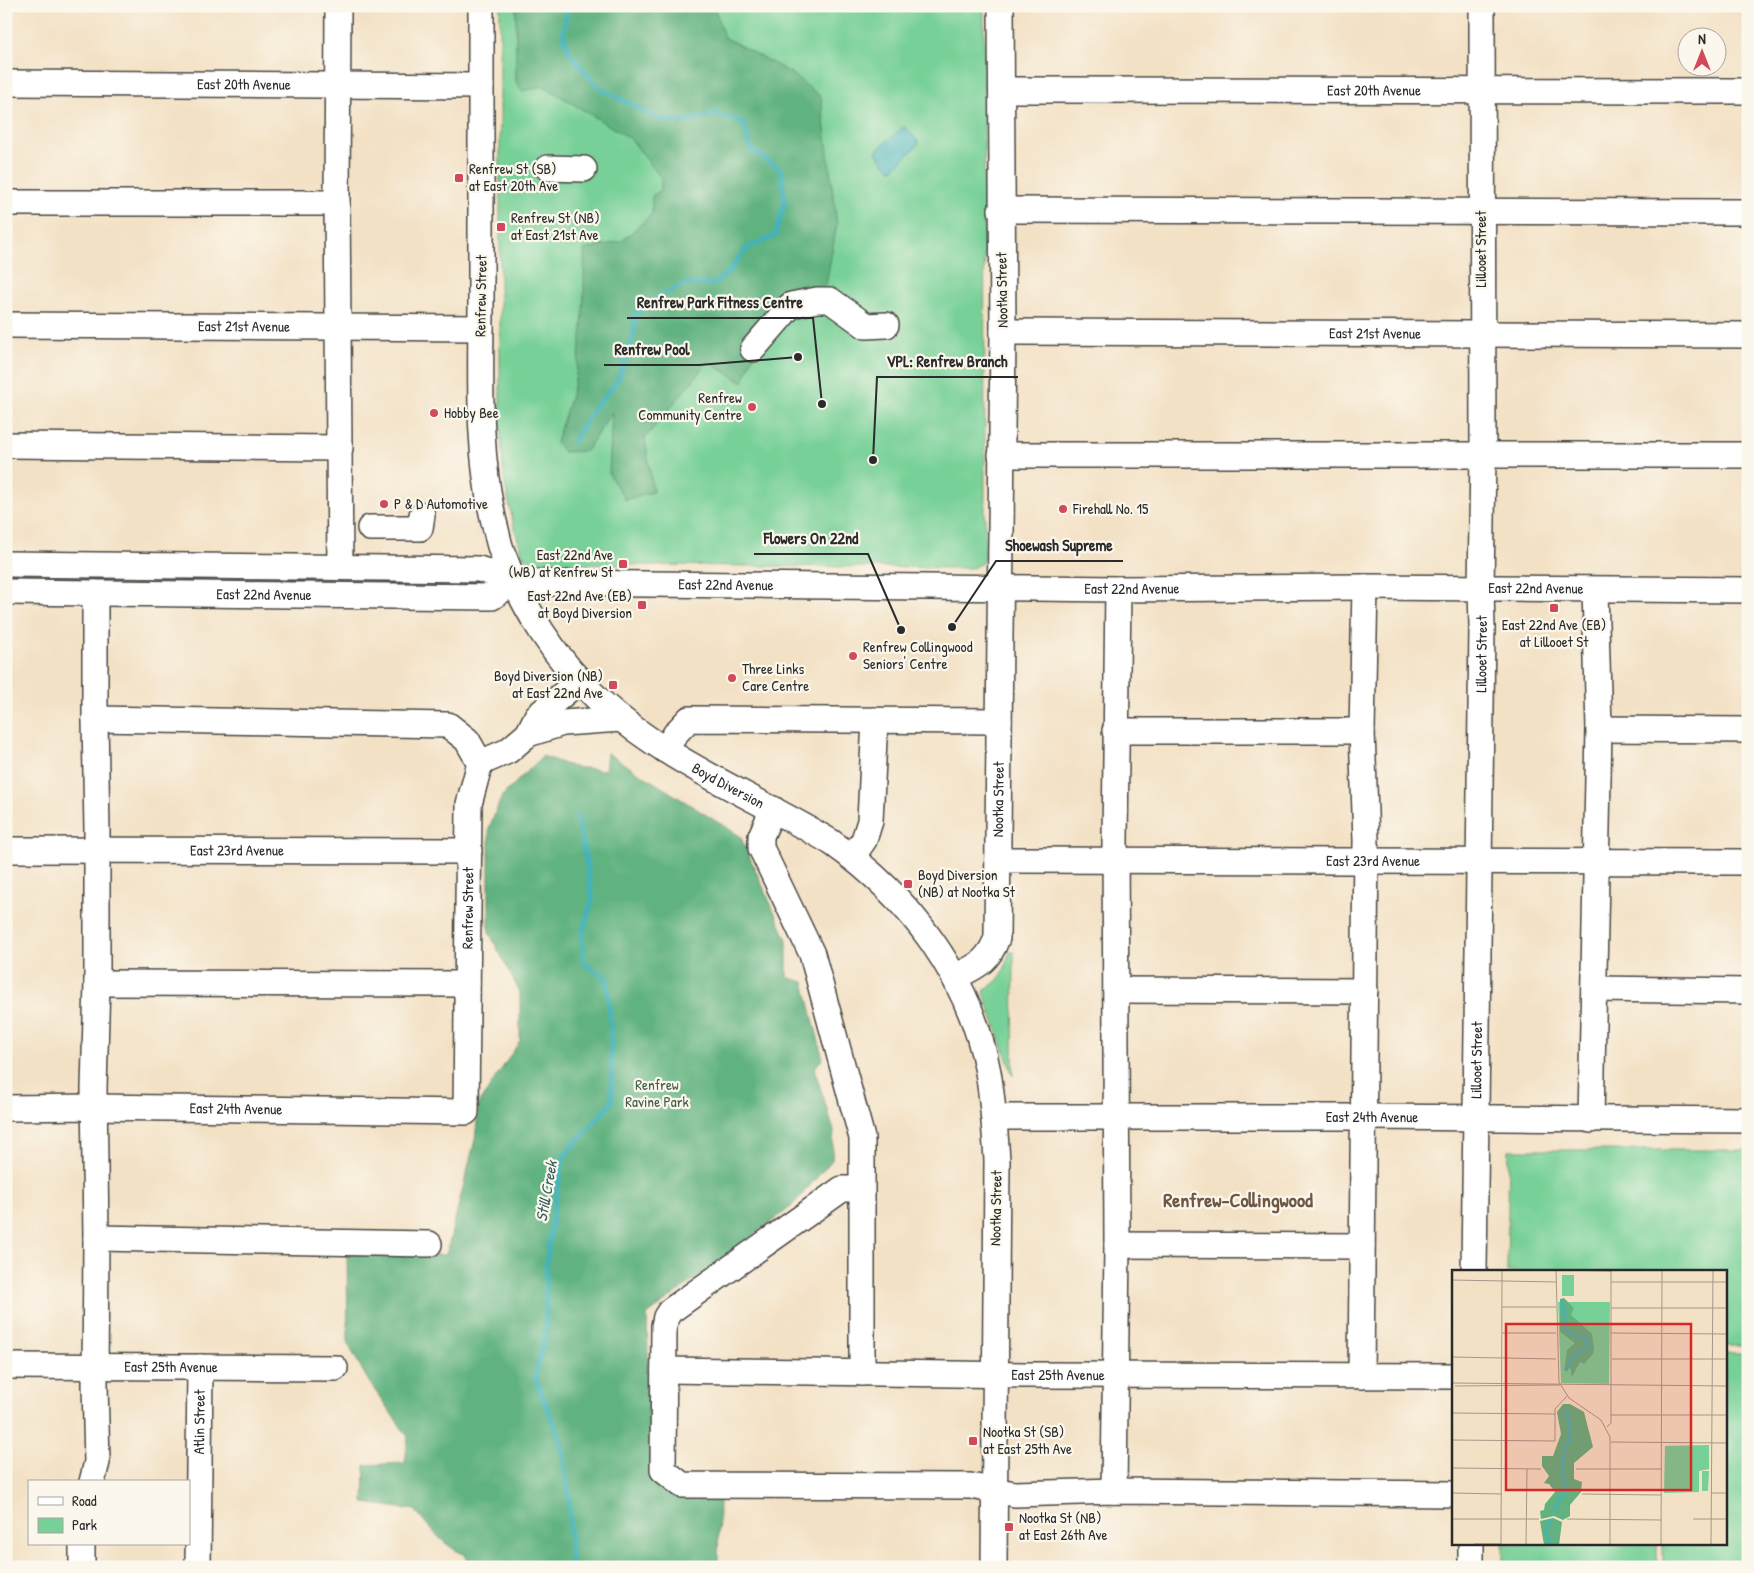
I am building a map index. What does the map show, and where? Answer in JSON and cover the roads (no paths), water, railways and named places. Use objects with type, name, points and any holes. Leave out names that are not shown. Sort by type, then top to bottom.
[{"type":"street","points":[[338,6],[337,203],[340,567]]},
{"type":"street","name":"Renfrew Street","points":[[481,6],[481,328],[484,465],[492,514],[501,550],[514,581]]},
{"type":"street","name":"Nootka Street","points":[[994,1567],[997,1160],[988,1072],[976,1025],[955,977],[980,963],[992,953],[997,938],[1003,332],[1001,6]]},
{"type":"street","name":"Lillooet Street","points":[[1474,1270],[1482,637],[1482,6]]},
{"type":"street","name":"East 20th Avenue","points":[[6,83],[481,86]]},
{"type":"street","name":"East 20th Avenue","points":[[1002,90],[1748,91]]},
{"type":"street","points":[[548,168],[584,169]]},
{"type":"street","points":[[6,203],[337,203]]},
{"type":"street","points":[[1001,210],[1748,212]]},
{"type":"street","points":[[753,349],[791,305],[817,300],[830,300],[866,326],[886,325]]},
{"type":"street","name":"East 21st Avenue","points":[[6,325],[481,328]]},
{"type":"street","name":"East 21st Avenue","points":[[1003,332],[1748,335]]},
{"type":"street","points":[[6,445],[340,448]]},
{"type":"street","points":[[1001,455],[1748,455]]},
{"type":"street","points":[[370,528],[420,528],[422,515]]},
{"type":"street","name":"East 22nd Avenue","points":[[6,564],[479,569],[514,581],[1118,589],[1365,587],[1748,590]]},
{"type":"street","name":"East 22nd Avenue","points":[[6,592],[492,597],[514,581]]},
{"type":"street","name":"Boyd Diversion","points":[[514,581],[538,627],[580,680],[621,719],[665,750],[804,826],[852,857],[903,904],[939,951],[955,977]]},
{"type":"street","points":[[1362,1376],[1366,860],[1362,732],[1365,587]]},
{"type":"street","points":[[1114,1491],[1116,1245],[1115,731],[1118,589]]},
{"type":"street","points":[[1592,1120],[1599,729],[1595,590]]},
{"type":"street","points":[[92,1480],[97,1462],[94,1107],[97,983],[95,593]]},
{"type":"street","points":[[95,719],[448,725],[467,740],[480,763],[508,751],[528,734],[538,716],[580,680]]},
{"type":"street","points":[[528,734],[563,723],[621,719]]},
{"type":"street","points":[[665,750],[676,733],[689,719],[999,721]]},
{"type":"street","points":[[852,857],[864,840],[870,821],[875,720]]},
{"type":"street","points":[[1599,729],[1748,730]]},
{"type":"street","points":[[1115,731],[1362,732]]},
{"type":"street","name":"Renfrew Street","points":[[466,1112],[468,804],[480,763]]},
{"type":"street","points":[[773,809],[761,836],[761,848],[812,954],[862,1138],[862,1373]]},
{"type":"street","name":"East 23rd Avenue","points":[[6,850],[468,851]]},
{"type":"street","name":"East 23rd Avenue","points":[[998,860],[1596,860],[1748,862]]},
{"type":"street","points":[[97,983],[467,984]]},
{"type":"street","points":[[1594,989],[1748,991]]},
{"type":"street","points":[[1116,990],[1365,991]]},
{"type":"street","name":"East 24th Avenue","points":[[6,1108],[94,1107],[466,1112]]},
{"type":"street","name":"East 24th Avenue","points":[[994,1117],[1748,1120]]},
{"type":"street","points":[[861,1189],[842,1189],[670,1311],[666,1317],[664,1326],[663,1470],[682,1485],[970,1486],[1015,1494],[1114,1491],[1452,1494]]},
{"type":"street","points":[[96,1238],[429,1244]]},
{"type":"street","points":[[1116,1245],[1362,1246]]},
{"type":"street","name":"East 25th Avenue","points":[[6,1366],[95,1365],[335,1368]]},
{"type":"street","name":"Atlin Street","points":[[198,1567],[200,1367]]},
{"type":"street","name":"East 25th Avenue","points":[[664,1370],[1115,1375],[1452,1376]]},
{"type":"street","points":[[82,1546],[82,1567]]},
{"type":"street","points":[[1471,1546],[1471,1567]]},
{"type":"water","points":[[903,127],[919,144],[893,169],[890,169],[876,153]]},
{"type":"waterway","name":"Still Creek","points":[[568,6],[563,35],[571,55],[599,88],[659,119],[683,122],[716,113],[743,122],[751,149],[781,170],[785,201],[775,236],[747,248],[729,271],[714,284],[684,284],[664,294],[635,314],[634,334],[618,380],[589,415],[573,442]]},
{"type":"waterway","name":"Still Creek","points":[[571,1567],[569,1497],[561,1442],[535,1377],[546,1328],[546,1266],[553,1211],[564,1156],[612,1102],[611,1030],[607,978],[584,963],[582,936],[592,899],[577,815]]},
{"type":"place","name":"Renfrew St (SB) at East 20th Ave","points":[[459,178]]},
{"type":"place","name":"Renfrew St (NB) at East 21st Ave","points":[[501,227]]},
{"type":"place","name":"Renfrew Pool","points":[[798,357]]},
{"type":"place","name":"Renfrew Park Fitness Centre","points":[[822,404]]},
{"type":"place","name":"Renfrew Community Centre","points":[[752,407]]},
{"type":"place","name":"Hobby Bee","points":[[434,413]]},
{"type":"place","name":"VPL: Renfrew Branch","points":[[873,460]]},
{"type":"place","name":"P & D Automotive","points":[[384,504]]},
{"type":"place","name":"Firehall No. 15","points":[[1063,509]]},
{"type":"place","name":"East 22nd Ave (WB) at Renfrew St","points":[[623,564]]},
{"type":"place","name":"East 22nd Ave (EB) at Boyd Diversion","points":[[642,605]]},
{"type":"place","name":"East 22nd Ave (EB) at Lillooet St","points":[[1554,608]]},
{"type":"place","name":"Shoewash Supreme","points":[[952,627]]},
{"type":"place","name":"Flowers On 22nd","points":[[901,630]]},
{"type":"place","name":"Renfrew Collingwood Seniors' Centre","points":[[853,656]]},
{"type":"place","name":"Three Links Care Centre","points":[[732,678]]},
{"type":"place","name":"Boyd Diversion (NB) at East 22nd Ave","points":[[613,685]]},
{"type":"place","name":"Boyd Diversion (NB) at Nootka St","points":[[908,884]]},
{"type":"place","name":"Nootka St (SB) at East 25th Ave","points":[[973,1441]]},
{"type":"place","name":"Nootka St (NB) at East 26th Ave","points":[[1009,1527]]},
{"type":"district","name":"Renfrew-Collingwood","points":[[1238,1200]]},
{"type":"park label","name":"Renfrew Ravine Park","points":[[657,1094]]}]
